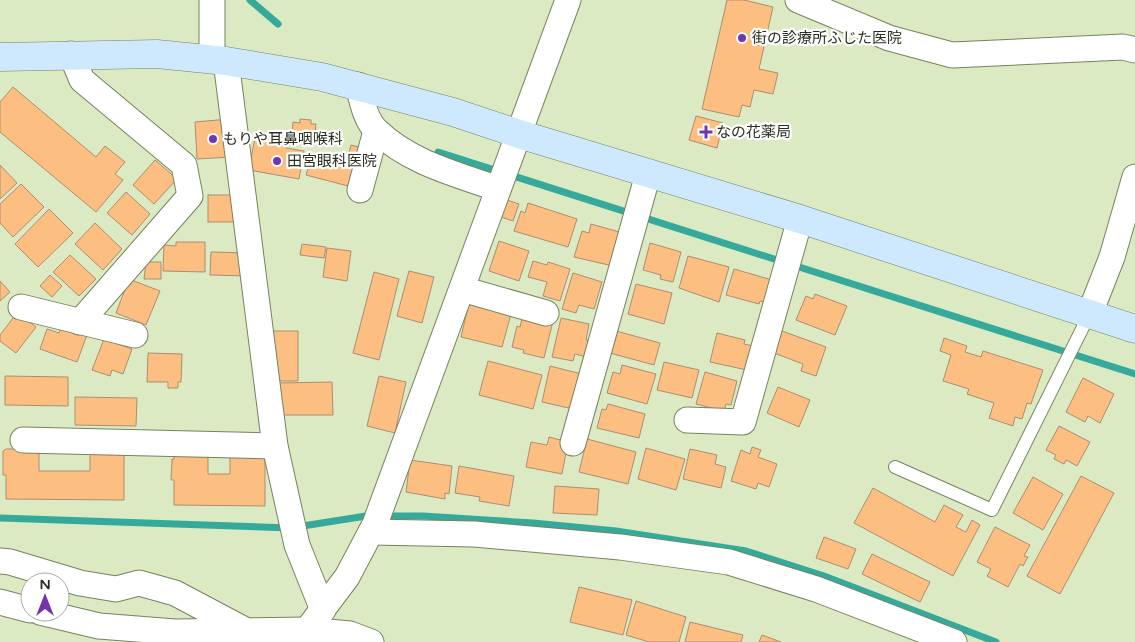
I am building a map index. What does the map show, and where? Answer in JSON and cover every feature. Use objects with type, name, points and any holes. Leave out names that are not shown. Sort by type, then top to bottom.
[{"type":"street","points":[[212,0],[275,446],[293,527],[323,610]]},
{"type":"street","points":[[310,636],[323,610],[347,577],[376,521],[568,0]]},
{"type":"street","points":[[798,0],[889,38],[952,54],[1123,47],[1135,50]]},
{"type":"street","points":[[71,54],[82,80],[184,165],[190,196],[80,322]]},
{"type":"street","points":[[0,57],[71,54],[157,54],[219,60],[296,72],[358,85],[444,109],[648,174],[800,219],[1090,312],[1135,329]]},
{"type":"street","points":[[358,85],[367,116],[376,131],[426,164],[502,179]]},
{"type":"street","points":[[360,190],[376,131]]},
{"type":"street","points":[[574,443],[648,174]]},
{"type":"street","points":[[1090,312],[1112,256],[1135,176]]},
{"type":"street","points":[[687,420],[743,422],[800,219]]},
{"type":"street","points":[[462,289],[546,312]]},
{"type":"street","points":[[21,307],[135,335]]},
{"type":"street","points":[[24,440],[275,446]]},
{"type":"street","points":[[376,521],[474,534],[620,547],[729,562],[816,590],[954,642]]},
{"type":"street","points":[[0,561],[10,562],[80,583],[116,589],[139,583],[175,593],[246,631]]},
{"type":"street","points":[[0,602],[20,607]]},
{"type":"street","points":[[70,619],[98,626],[176,632],[246,631],[310,636],[350,634],[371,642]]},
{"type":"lane","points":[[895,467],[992,510],[1067,362],[1090,312]]},
{"type":"building","name":"街の診療所ふじた医院","points":[[727,0],[744,0],[773,7],[759,69],[778,73],[773,94],[754,90],[750,107],[742,105],[739,117],[702,109]]},
{"type":"building","points":[[13,87],[96,157],[105,146],[125,162],[115,174],[123,180],[96,212],[0,132],[0,102]]},
{"type":"building","name":"なの花薬局","points":[[696,116],[723,123],[717,148],[689,140]]},
{"type":"building","name":"もりや耳鼻咽喉科","points":[[229,119],[231,157],[197,159],[195,122]]},
{"type":"building","points":[[300,119],[311,120],[311,124],[316,124],[314,145],[291,143],[293,122],[300,123]]},
{"type":"building","name":"田宮眼科医院","points":[[256,131],[270,134],[269,139],[287,142],[286,148],[304,151],[299,179],[249,170]]},
{"type":"building","points":[[351,145],[363,148],[352,187],[306,175],[312,155],[346,164]]},
{"type":"building","points":[[155,160],[177,179],[154,204],[133,185]]},
{"type":"building","points":[[0,165],[17,183],[0,199]]},
{"type":"building","points":[[21,184],[44,207],[13,237],[0,223],[0,204]]},
{"type":"building","points":[[126,192],[150,214],[132,235],[107,213]]},
{"type":"building","points":[[208,195],[239,195],[239,222],[208,222]]},
{"type":"building","points":[[504,199],[519,204],[513,221],[498,216]]},
{"type":"building","points":[[528,203],[577,219],[568,247],[514,231],[521,211],[525,213]]},
{"type":"building","points":[[49,209],[73,233],[38,267],[15,244]]},
{"type":"building","points":[[95,223],[122,249],[103,270],[75,244]]},
{"type":"building","points":[[591,224],[623,233],[613,266],[574,257],[582,231],[589,233]]},
{"type":"building","points":[[499,241],[529,251],[519,281],[489,271]]},
{"type":"building","points":[[176,242],[205,242],[205,272],[163,271],[164,245],[176,246]]},
{"type":"building","points":[[650,243],[681,252],[673,282],[660,279],[661,275],[643,270]]},
{"type":"building","points":[[302,244],[326,247],[324,258],[300,255]]},
{"type":"building","points":[[327,248],[351,251],[347,281],[323,277]]},
{"type":"building","points":[[211,252],[249,253],[248,276],[210,275]]},
{"type":"building","points":[[70,255],[96,279],[79,296],[53,272]]},
{"type":"building","points":[[688,256],[729,267],[719,302],[679,288]]},
{"type":"building","points":[[533,261],[547,265],[548,262],[570,269],[560,301],[543,296],[547,282],[528,277]]},
{"type":"building","points":[[146,262],[161,262],[161,279],[144,279]]},
{"type":"building","points":[[734,269],[772,280],[766,303],[760,301],[759,304],[726,295]]},
{"type":"building","points":[[409,271],[434,277],[422,323],[397,316]]},
{"type":"building","points":[[374,272],[399,279],[379,360],[353,353]]},
{"type":"building","points":[[573,273],[602,282],[594,309],[579,305],[576,313],[562,309]]},
{"type":"building","points":[[50,275],[62,286],[52,297],[40,286]]},
{"type":"building","points":[[129,279],[160,291],[146,325],[116,313]]},
{"type":"building","points":[[0,281],[10,292],[0,301]]},
{"type":"building","points":[[636,284],[672,293],[664,324],[628,314]]},
{"type":"building","points":[[815,294],[847,306],[835,335],[796,320],[806,296],[813,299]]},
{"type":"building","points":[[469,303],[511,314],[502,347],[461,337]]},
{"type":"building","points":[[17,313],[36,327],[16,353],[0,341],[0,335]]},
{"type":"building","points":[[523,314],[553,321],[544,358],[523,353],[524,350],[512,347],[517,326],[520,327]]},
{"type":"building","points":[[561,318],[589,324],[586,340],[591,341],[587,357],[575,354],[573,361],[552,357]]},
{"type":"building","points":[[61,326],[87,335],[77,362],[40,349],[47,329],[59,333]]},
{"type":"building","points":[[272,331],[298,331],[298,381],[273,381]]},
{"type":"building","points":[[616,331],[660,343],[654,365],[610,353]]},
{"type":"building","points":[[782,331],[826,347],[816,376],[801,371],[803,364],[774,353]]},
{"type":"building","points":[[717,333],[745,340],[744,344],[753,346],[747,370],[710,362]]},
{"type":"building","points":[[944,338],[967,346],[965,352],[981,357],[983,351],[1043,370],[1031,404],[1027,403],[1022,419],[1015,417],[1013,426],[989,418],[994,403],[967,394],[969,389],[943,381],[951,355],[940,351]]},
{"type":"building","points":[[104,339],[132,349],[123,374],[112,370],[110,376],[92,370]]},
{"type":"building","points":[[148,353],[182,354],[181,382],[178,382],[178,388],[168,388],[168,382],[147,382]]},
{"type":"building","points":[[488,361],[542,375],[533,409],[479,395]]},
{"type":"building","points":[[664,362],[699,370],[692,398],[657,390]]},
{"type":"building","points":[[622,365],[656,374],[647,404],[607,393],[613,372],[620,374]]},
{"type":"building","points":[[550,366],[582,374],[573,409],[542,402]]},
{"type":"building","points":[[705,372],[737,381],[731,405],[726,404],[724,411],[696,404]]},
{"type":"building","points":[[5,376],[68,377],[68,406],[5,405]]},
{"type":"building","points":[[379,376],[406,382],[395,433],[367,426]]},
{"type":"building","points":[[1083,378],[1114,394],[1100,423],[1088,416],[1085,422],[1066,412]]},
{"type":"building","points":[[332,382],[333,415],[280,415],[279,383]]},
{"type":"building","points":[[778,387],[810,400],[799,427],[767,413]]},
{"type":"building","points":[[75,397],[137,398],[136,426],[75,425]]},
{"type":"building","points":[[608,404],[645,414],[639,438],[597,428],[602,409],[606,410]]},
{"type":"building","points":[[1059,426],[1090,442],[1077,466],[1066,460],[1064,464],[1054,459],[1056,455],[1046,450]]},
{"type":"building","points":[[549,437],[568,442],[562,474],[526,467],[531,442],[547,445]]},
{"type":"building","points":[[587,439],[636,452],[628,484],[579,472]]},
{"type":"building","points":[[752,447],[761,450],[758,457],[777,464],[769,487],[758,483],[756,489],[731,481],[741,450],[750,454]]},
{"type":"building","points":[[646,448],[685,459],[676,490],[638,479]]},
{"type":"building","points":[[6,449],[39,449],[39,471],[90,471],[90,450],[124,450],[124,500],[6,499],[3,451]]},
{"type":"building","points":[[690,449],[717,455],[715,464],[726,467],[721,488],[683,479]]},
{"type":"building","points":[[174,455],[208,455],[208,474],[230,474],[230,455],[265,455],[265,506],[174,505],[174,480],[171,480],[172,459],[174,459]]},
{"type":"building","points":[[410,460],[452,466],[449,494],[445,493],[445,499],[406,492]]},
{"type":"building","points":[[459,466],[514,476],[509,506],[479,501],[480,497],[455,493]]},
{"type":"building","points":[[1081,476],[1114,493],[1060,594],[1027,576]]},
{"type":"building","points":[[1033,477],[1063,494],[1043,530],[1013,513]]},
{"type":"building","points":[[555,486],[599,489],[597,515],[553,513]]},
{"type":"building","points":[[873,488],[935,522],[944,505],[963,515],[956,527],[966,532],[972,520],[980,525],[953,576],[854,523]]},
{"type":"building","points":[[995,527],[1030,545],[1024,556],[1028,557],[1023,566],[1020,564],[1008,587],[987,576],[991,569],[977,562]]},
{"type":"building","points":[[824,537],[856,549],[848,569],[816,558]]},
{"type":"building","points":[[872,554],[930,582],[920,602],[862,574]]},
{"type":"building","points":[[579,587],[632,600],[623,635],[570,622]]},
{"type":"building","points":[[636,601],[686,617],[679,642],[649,642],[626,635]]},
{"type":"building","points":[[690,622],[743,635],[741,642],[685,642]]},
{"type":"building","points":[[762,635],[781,642],[759,642]]},
{"type":"waterway","points":[[250,0],[278,24]]},
{"type":"waterway","points":[[438,152],[1135,374]]},
{"type":"waterway","points":[[0,518],[290,528],[366,516],[423,516],[533,523],[616,531],[746,551],[824,576],[996,642]]},
{"type":"place","name":"街の診療所ふじた医院","points":[[742,38]]},
{"type":"place","name":"なの花薬局","points":[[706,132]]},
{"type":"place","name":"もりや耳鼻咽喉科","points":[[213,139]]},
{"type":"place","name":"田宮眼科医院","points":[[277,161]]}]
